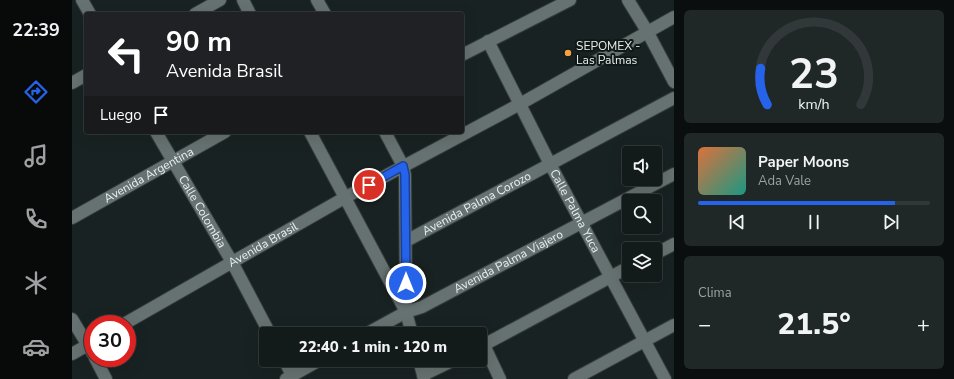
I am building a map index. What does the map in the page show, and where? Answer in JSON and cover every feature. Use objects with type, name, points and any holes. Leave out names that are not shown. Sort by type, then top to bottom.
[{"type":"street","points":[[82,0],[89,12]]},
{"type":"street","points":[[199,12],[220,0]]},
{"type":"street","points":[[243,0],[249,12]]},
{"type":"street","points":[[317,0],[324,12]]},
{"type":"street","points":[[464,54],[570,0]]},
{"type":"street","points":[[628,0],[674,82]]},
{"type":"street","name":"Avenida Brasil","points":[[464,134],[520,104],[674,17]]},
{"type":"street","name":"Calle Palma Yuca","points":[[488,41],[550,164],[665,379]]},
{"type":"street","points":[[72,83],[84,76]]},
{"type":"street","name":"Avenida Palma Corozo","points":[[406,240],[674,98]]},
{"type":"street","name":"Calle Colombia","points":[[157,134],[172,162],[232,262],[266,327]]},
{"type":"street","name":"Avenida Argentina","points":[[72,218],[222,134]]},
{"type":"street","points":[[311,134],[406,312],[410,327]]},
{"type":"street","points":[[386,134],[403,166],[405,175],[406,312]]},
{"type":"street","name":"Avenida Brasil","points":[[136,317],[403,166],[463,134]]},
{"type":"street","name":"Avenida Palma Viajero","points":[[379,327],[406,312],[422,307],[674,174]]},
{"type":"street","points":[[662,250],[674,244]]},
{"type":"street","points":[[487,343],[622,271]]},
{"type":"street","points":[[72,319],[84,337]]},
{"type":"street","points":[[574,379],[674,325]]},
{"type":"street","points":[[72,354],[84,350]]},
{"type":"street","points":[[487,355],[500,379]]},
{"type":"street","points":[[100,367],[106,379]]},
{"type":"street","points":[[286,367],[289,377],[307,367]]},
{"type":"street","points":[[421,367],[424,377],[442,367]]},
{"type":"place","name":"SEPOMEX - Las Palmas","points":[[568,53]]},
{"type":"route","points":[[369,185],[403,166],[405,175],[406,283]]}]
